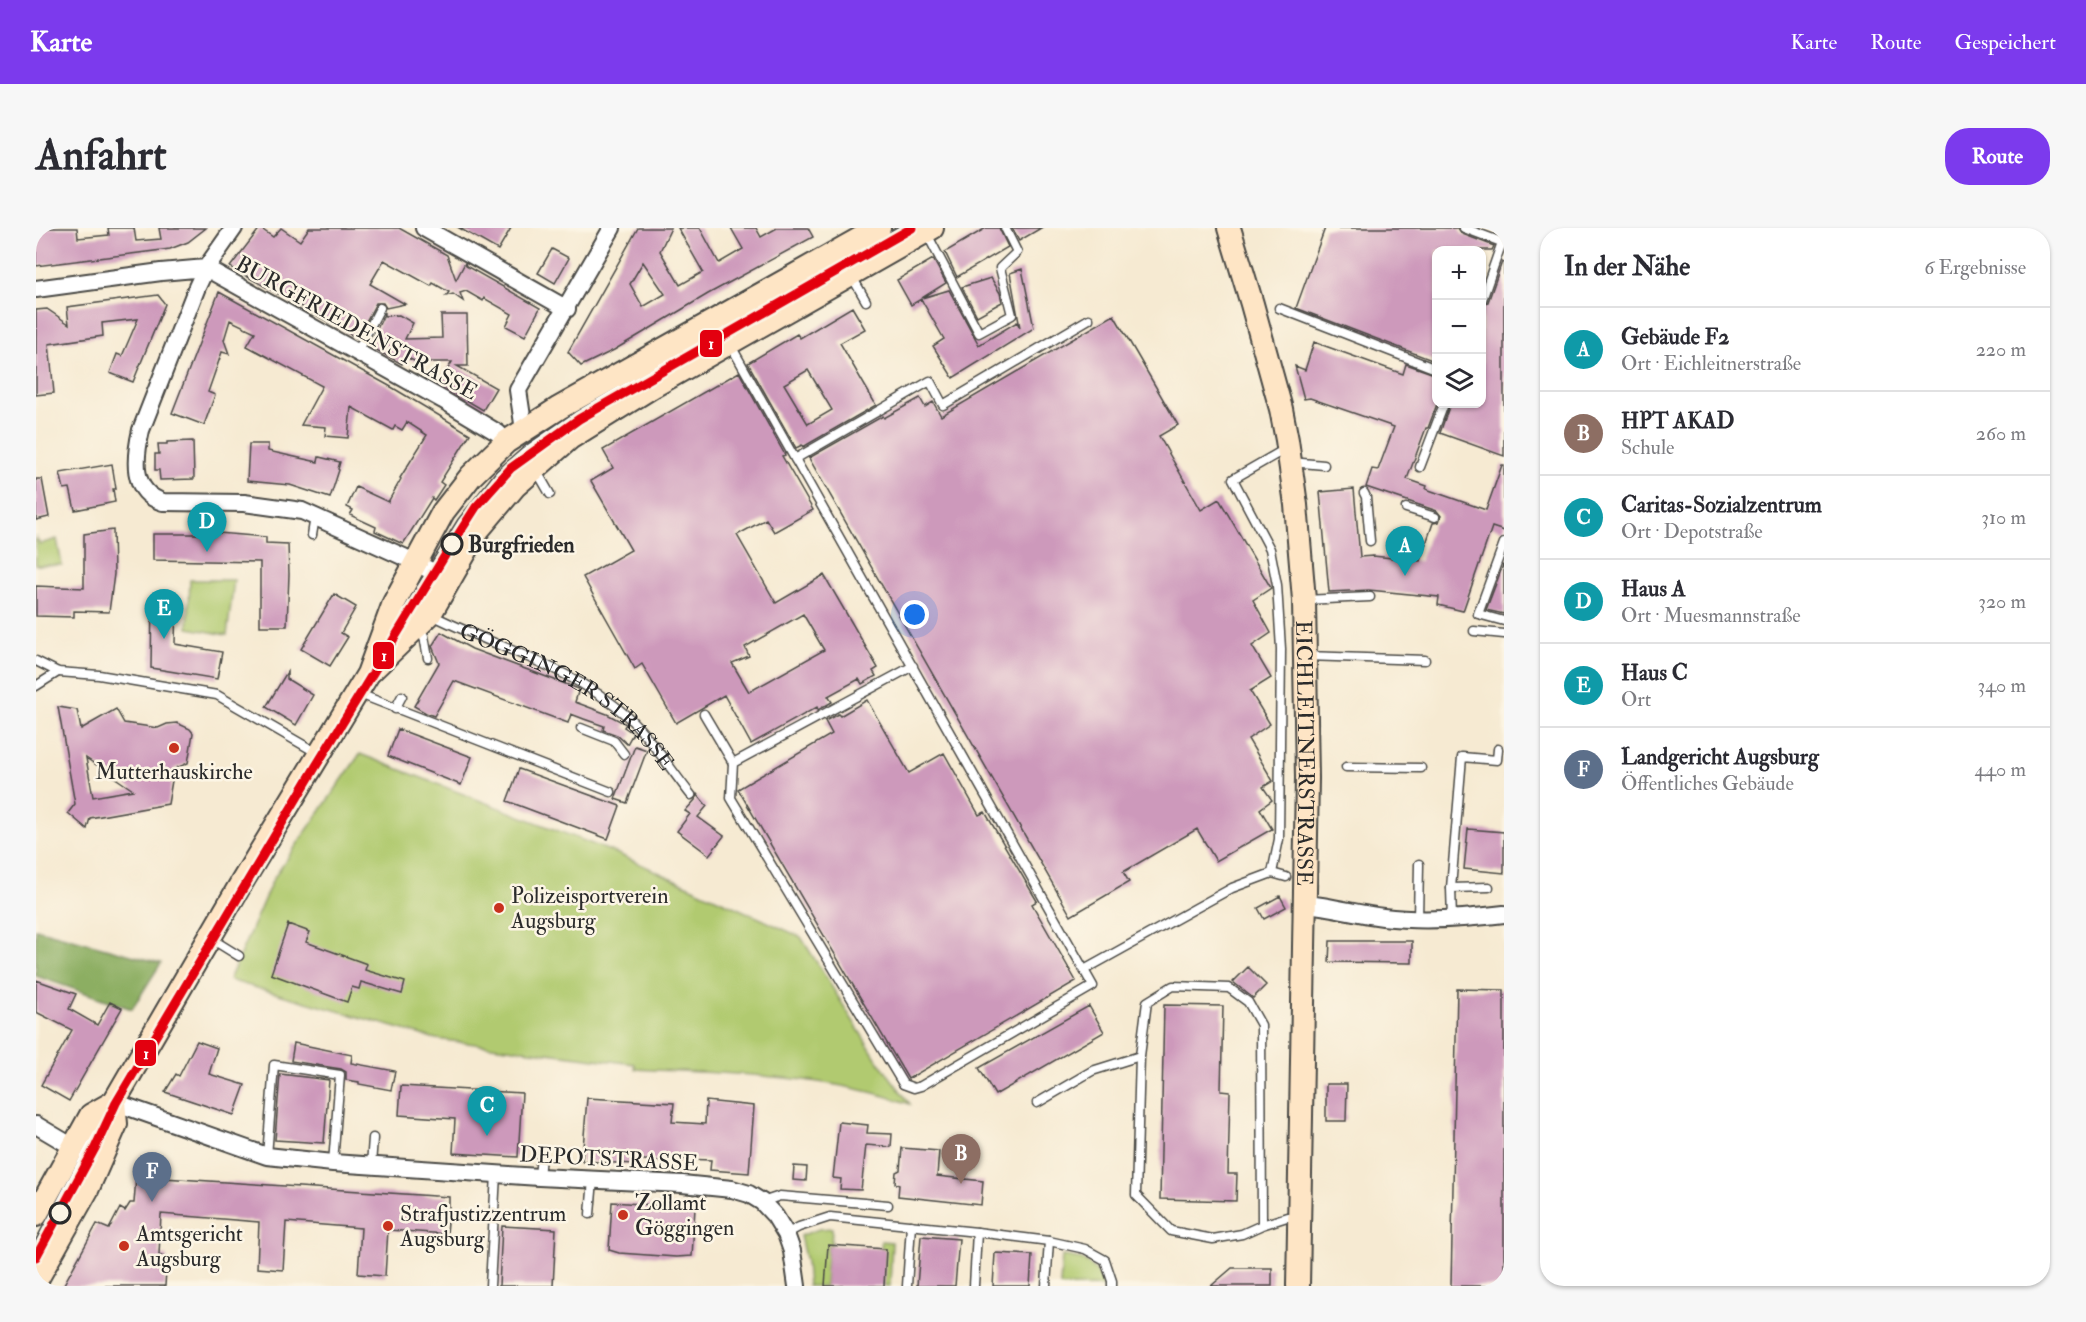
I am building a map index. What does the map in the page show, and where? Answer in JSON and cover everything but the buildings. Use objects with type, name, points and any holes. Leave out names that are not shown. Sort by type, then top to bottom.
[{"type":"main road","name":"GÖGGINGER STRASSE","points":[[362,683],[424,620],[443,512],[471,476],[515,436],[564,405],[879,228]]},
{"type":"main road","name":"EICHLEITNERSTRASSE","points":[[1229,228],[1281,409],[1296,505],[1304,600],[1307,778],[1298,1286]]},
{"type":"main road","name":"GÖGGINGER STRASSE","points":[[36,1215],[90,1115],[114,1102],[362,683],[394,603],[478,530],[515,486],[535,467],[575,435],[652,387],[850,273],[921,229]]},
{"type":"main road","name":"GÖGGINGER STRASSE","points":[[36,1281],[87,1190],[116,1125],[114,1102]]},
{"type":"street","points":[[234,228],[206,268],[141,430],[137,467],[145,492],[153,499],[164,502],[217,502],[291,508],[432,571]]},
{"type":"street","points":[[424,228],[567,309]]},
{"type":"street","points":[[515,436],[518,390],[612,228]]},
{"type":"street","name":"BURGFRIEDENSTRASSE","points":[[36,289],[206,268],[498,433],[515,436]]},
{"type":"street","points":[[1305,904],[1383,917],[1418,920],[1452,920],[1504,914]]},
{"type":"street","name":"DEPOTSTRASSE","points":[[114,1102],[267,1156],[333,1163],[732,1189],[749,1194],[762,1202],[775,1216],[786,1234],[792,1251],[797,1286]]},
{"type":"street","points":[[36,1125],[73,1146]]},
{"type":"lane","points":[[432,571],[474,505],[500,474],[529,449],[619,391],[921,229],[979,333],[1012,315],[1000,268],[1017,252],[1005,228]]},
{"type":"lane","points":[[1464,228],[1503,243],[1486,289]]},
{"type":"lane","points":[[850,273],[866,301]]},
{"type":"lane","points":[[357,352],[380,308]]},
{"type":"lane","points":[[1279,308],[1432,367]]},
{"type":"lane","points":[[795,459],[930,381],[943,405],[1089,319]]},
{"type":"lane","points":[[704,714],[733,763],[731,798],[903,1084],[914,1088],[921,1086],[1094,986],[730,343]]},
{"type":"lane","points":[[1420,467],[1442,408]]},
{"type":"lane","points":[[1272,873],[1279,839],[1281,649],[1277,585],[1270,549],[1233,479],[1275,453],[1324,465]]},
{"type":"lane","points":[[535,467],[550,494]]},
{"type":"lane","points":[[1364,493],[1370,541]]},
{"type":"lane","points":[[1406,508],[1435,517]]},
{"type":"lane","points":[[312,536],[315,517]]},
{"type":"lane","points":[[1504,543],[1478,614],[1504,621]]},
{"type":"lane","points":[[1304,600],[1370,597]]},
{"type":"lane","points":[[424,620],[428,658]]},
{"type":"lane","name":"GÖGGINGER STRASSE","points":[[424,620],[480,638],[547,665],[594,690],[629,718],[691,795]]},
{"type":"lane","points":[[1474,631],[1504,634]]},
{"type":"lane","points":[[1306,656],[1425,660]]},
{"type":"lane","points":[[36,661],[58,672],[100,672],[217,694],[319,754]]},
{"type":"lane","points":[[733,763],[913,666]]},
{"type":"lane","points":[[36,686],[58,672]]},
{"type":"lane","points":[[362,683],[395,709],[500,754],[577,775],[611,792]]},
{"type":"lane","points":[[395,709],[402,696]]},
{"type":"lane","points":[[581,728],[614,741],[624,754]]},
{"type":"lane","points":[[1452,920],[1451,888],[1462,758],[1497,760],[1498,749]]},
{"type":"lane","points":[[1346,767],[1421,768]]},
{"type":"lane","points":[[1418,920],[1419,864]]},
{"type":"lane","points":[[1084,970],[1232,888],[1272,873],[1286,877]]},
{"type":"lane","points":[[1451,888],[1489,887]]},
{"type":"lane","points":[[209,938],[239,956]]},
{"type":"lane","points":[[1262,1225],[1261,1025],[1248,1002],[1229,988],[1173,986],[1147,1002],[1140,1056],[1136,1195],[1171,1231],[1213,1239],[1242,1234],[1287,1217],[1299,1217]]},
{"type":"lane","points":[[1037,1103],[1092,1071],[1140,1056]]},
{"type":"lane","points":[[267,1156],[274,1065],[340,1075],[333,1163]]},
{"type":"lane","points":[[36,1250],[114,1102]]},
{"type":"lane","points":[[371,1165],[373,1138]]},
{"type":"lane","points":[[539,1177],[541,1156]]},
{"type":"lane","points":[[490,1286],[496,1174]]},
{"type":"lane","points":[[590,1214],[592,1180]]},
{"type":"lane","points":[[762,1202],[780,1196],[888,1204]]},
{"type":"lane","points":[[447,1215],[494,1218]]},
{"type":"lane","points":[[786,1234],[799,1227],[830,1217],[1049,1241],[1085,1249],[1104,1260],[1112,1286]]},
{"type":"lane","points":[[907,1286],[911,1225]]},
{"type":"lane","points":[[974,1286],[977,1232]]},
{"type":"lane","points":[[1046,1286],[1049,1241]]},
{"type":"green space","points":[[36,537],[40,544],[57,539],[62,565],[36,565]]},
{"type":"green space","points":[[190,580],[234,580],[227,635],[188,628]]},
{"type":"green space","name":"Polizeisportverein Augsburg","points":[[360,754],[618,854],[801,937],[876,1058],[910,1104],[843,1086],[808,1081],[739,1074],[635,1069],[635,1064],[436,1039],[229,980],[273,879]]},
{"type":"green space","points":[[36,929],[161,963],[132,1009],[36,976]]},
{"type":"green space","points":[[832,1228],[831,1246],[828,1246],[825,1286],[808,1286],[806,1262],[800,1236],[819,1229]]},
{"type":"green space","points":[[881,1241],[892,1242],[890,1286],[884,1286]]},
{"type":"green space","points":[[1062,1256],[1077,1258],[1088,1264],[1106,1286],[1060,1286]]},
{"type":"transit line","name":"1","points":[[36,1257],[95,1148],[116,1103],[316,766],[476,507],[511,468],[579,419],[912,228]]},
{"type":"place","name":"Burgfrieden","points":[[452,544]]},
{"type":"place","name":"Haus A","points":[[207,552]]},
{"type":"place","name":"Gebäude F2","points":[[1405,576]]},
{"type":"place","name":"Haus C","points":[[164,639]]},
{"type":"place","name":"Mutterhauskirche","points":[[174,748]]},
{"type":"place","name":"Polizeisportverein Augsburg","points":[[499,908]]},
{"type":"place","name":"Caritas-Sozialzentrum","points":[[487,1136]]},
{"type":"place","name":"HPT AKAD","points":[[961,1184]]},
{"type":"place","name":"Landgericht Augsburg","points":[[152,1202]]},
{"type":"place","name":"Zollamt Göggingen","points":[[623,1215]]},
{"type":"place","name":"Strafjustizzentrum Augsburg","points":[[388,1226]]},
{"type":"place","name":"Amtsgericht Augsburg","points":[[124,1246]]}]
